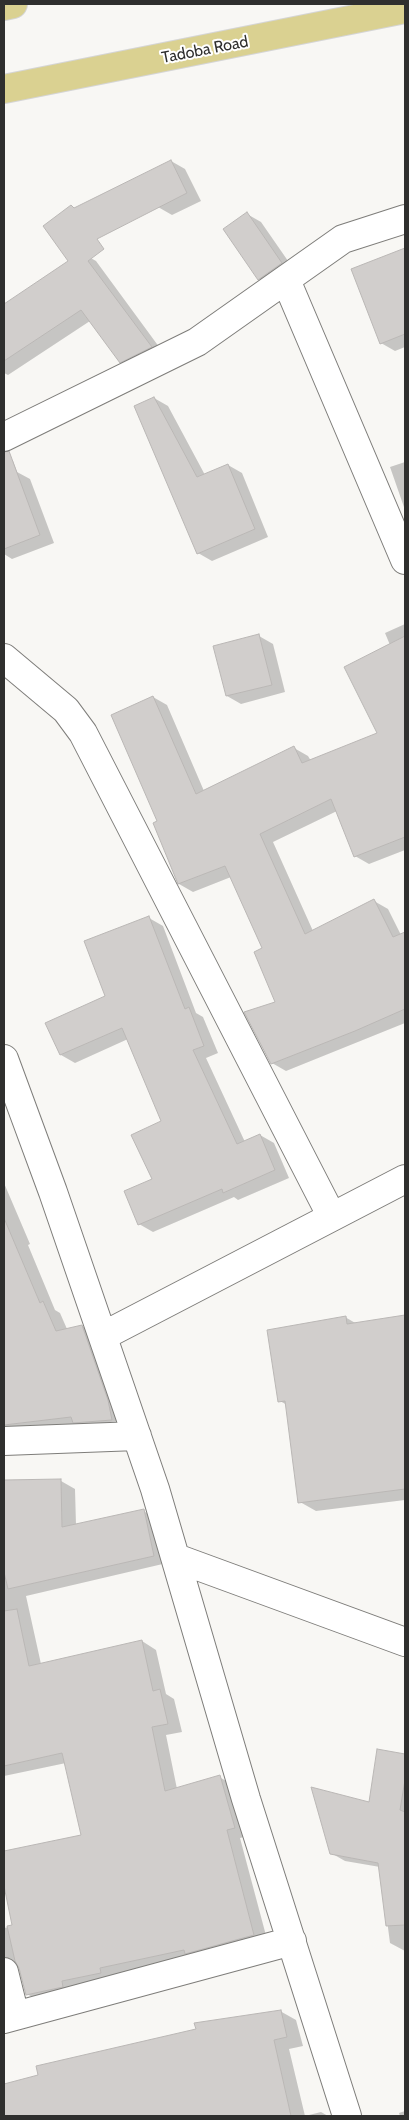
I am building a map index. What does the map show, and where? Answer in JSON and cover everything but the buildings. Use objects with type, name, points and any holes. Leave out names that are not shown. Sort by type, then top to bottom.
[{"type":"main road","points":[[4,6],[13,4]]},
{"type":"main road","name":"Tadoba Road","points":[[4,89],[405,9]]},
{"type":"street","points":[[4,437],[196,342],[344,240],[405,219]]},
{"type":"street","points":[[286,280],[405,560]]},
{"type":"street","points":[[4,658],[66,710],[83,733],[332,1217]]},
{"type":"street","points":[[4,1059],[53,1192],[137,1436],[176,1558],[246,1799],[348,2116]]},
{"type":"street","points":[[103,1336],[405,1179]]},
{"type":"street","points":[[4,1440],[137,1436]]},
{"type":"street","points":[[176,1558],[405,1642]]},
{"type":"street","points":[[4,1972],[10,2017],[292,1941]]}]
